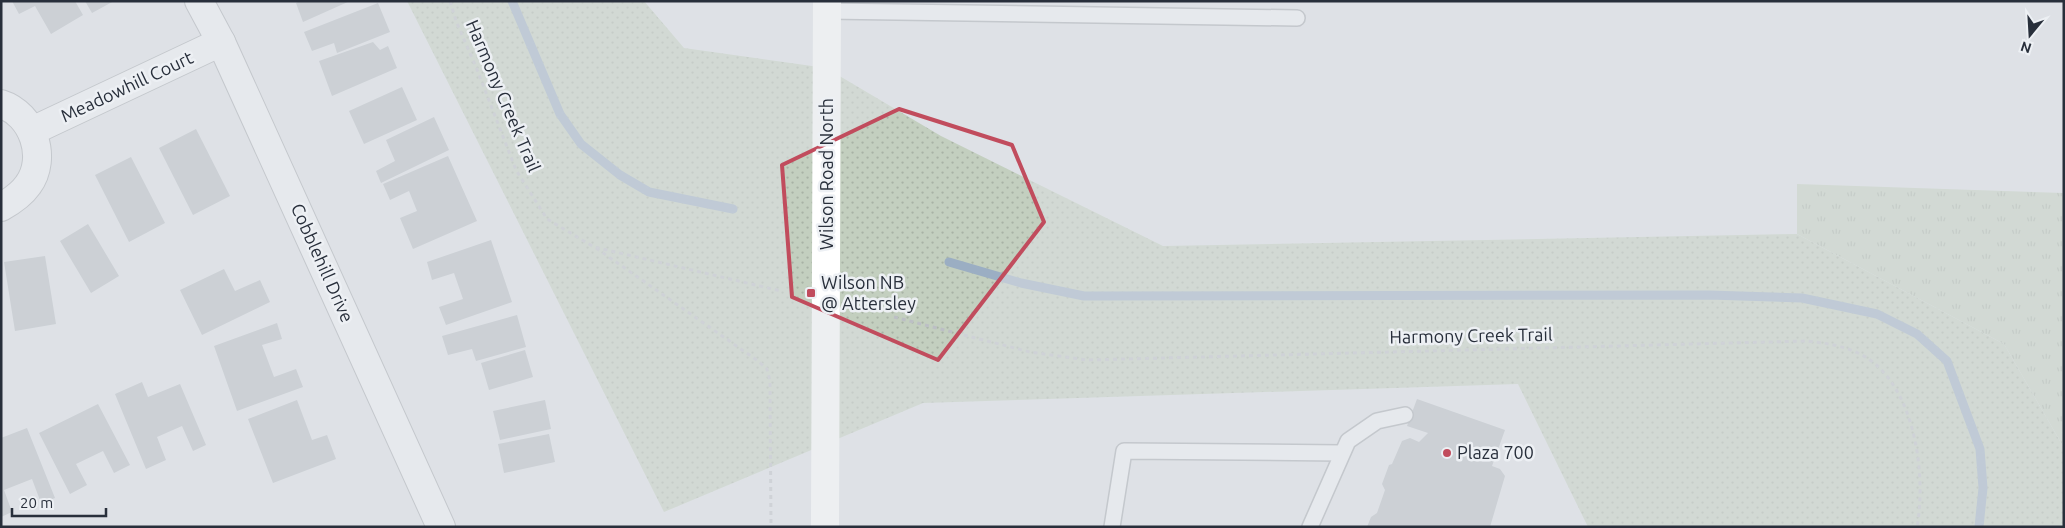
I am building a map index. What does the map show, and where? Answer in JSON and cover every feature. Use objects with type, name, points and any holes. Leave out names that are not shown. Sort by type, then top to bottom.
[{"type":"main road","name":"Wilson Road North","points":[[825,527],[827,6]]},
{"type":"street","name":"Cobblehill Drive","points":[[199,1],[221,42],[441,527]]},
{"type":"street","name":"Meadowhill Court","points":[[32,131],[221,42]]},
{"type":"street","points":[[1,104],[22,116],[32,131],[37,149],[36,167],[29,184],[18,198],[1,207]]},
{"type":"lane","points":[[827,6],[1297,18]]},
{"type":"lane","points":[[1310,527],[1348,441],[1377,421],[1405,415]]},
{"type":"lane","points":[[1112,527],[1124,451],[1342,453]]},
{"type":"path","name":"Harmony Creek Trail","points":[[450,1],[456,21],[516,170],[547,218],[594,247],[781,291]]},
{"type":"path","points":[[594,247],[767,369],[770,381],[771,527]]},
{"type":"path","name":"Harmony Creek Trail","points":[[894,317],[1030,352],[1087,360],[1806,341],[1836,344],[1860,354],[1878,367],[1894,386],[1905,405],[1920,477],[1920,508],[1917,527]]},
{"type":"highlighted area","points":[[899,109],[1012,145],[1044,222],[938,360],[792,297],[782,165]]},
{"type":"green space","points":[[407,1],[644,1],[684,48],[826,68],[941,136],[1163,246],[1797,234],[2004,344],[2064,448],[2064,527],[1588,527],[1518,384],[923,403],[664,512]]},
{"type":"green space","points":[[1797,184],[2064,193],[2064,448],[2004,344],[1797,234]]},
{"type":"building","points":[[12,1],[75,1],[83,15],[51,34],[35,6],[19,14]]},
{"type":"building","points":[[85,1],[114,1],[92,13]]},
{"type":"building","points":[[300,1],[350,1],[303,22],[296,3]]},
{"type":"building","points":[[378,3],[390,32],[337,53],[334,43],[312,51],[304,32]]},
{"type":"building","points":[[373,42],[380,50],[388,46],[397,68],[332,96],[319,61]]},
{"type":"building","points":[[402,87],[417,120],[364,144],[349,111]]},
{"type":"building","points":[[434,117],[449,150],[381,183],[376,171],[395,161],[386,140]]},
{"type":"building","points":[[196,129],[230,196],[193,215],[159,148]]},
{"type":"building","points":[[448,156],[477,221],[413,249],[400,218],[417,211],[409,191],[390,200],[383,184]]},
{"type":"building","points":[[131,157],[165,223],[129,242],[95,175]]},
{"type":"building","points":[[88,224],[119,276],[91,293],[60,241]]},
{"type":"building","points":[[491,240],[512,302],[446,325],[439,307],[463,299],[454,273],[432,280],[427,262]]},
{"type":"building","points":[[45,256],[56,324],[15,331],[4,262]]},
{"type":"building","points":[[224,269],[235,291],[260,280],[270,302],[202,335],[180,290]]},
{"type":"building","points":[[517,315],[526,347],[476,361],[472,349],[448,355],[442,336]]},
{"type":"building","points":[[277,323],[282,339],[262,345],[274,377],[296,369],[303,387],[237,411],[214,346]]},
{"type":"building","points":[[525,350],[533,377],[489,390],[481,363]]},
{"type":"building","points":[[142,382],[148,397],[180,384],[206,445],[193,451],[182,426],[157,437],[166,460],[146,469],[115,394]]},
{"type":"building","name":"Plaza 700","points":[[1417,399],[1505,430],[1492,466],[1500,469],[1505,476],[1490,527],[1367,527],[1371,517],[1377,513],[1385,490],[1382,484],[1389,465],[1392,464],[1402,441],[1410,438],[1419,442],[1428,433],[1407,426]]},
{"type":"building","points":[[297,400],[312,440],[327,435],[336,459],[273,483],[248,419]]},
{"type":"building","points":[[545,400],[551,429],[500,440],[493,411]]},
{"type":"building","points":[[98,404],[130,465],[114,473],[103,451],[76,464],[87,485],[70,494],[39,433]]},
{"type":"building","points":[[27,428],[55,498],[41,503],[32,479],[4,490],[12,512],[1,517],[1,438]]},
{"type":"building","points":[[549,434],[555,462],[504,473],[498,444]]},
{"type":"waterway","points":[[512,1],[560,114],[581,144],[620,175],[649,192],[733,209]]},
{"type":"waterway","points":[[949,262],[1021,283],[1084,296],[1709,295],[1802,298],[1877,314],[1917,334],[1947,361],[1980,449],[1983,488],[1979,527]]},
{"type":"place","name":"Wilson NB @ Attersley","points":[[811,293]]},
{"type":"place","name":"Plaza 700","points":[[1447,453]]}]
